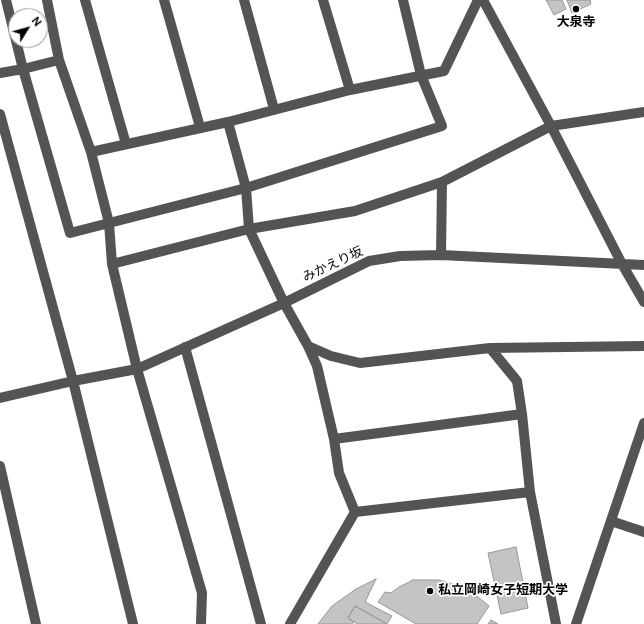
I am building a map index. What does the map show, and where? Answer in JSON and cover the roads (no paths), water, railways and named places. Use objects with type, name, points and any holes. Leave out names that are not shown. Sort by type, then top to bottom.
[{"type":"street","points":[[6,0],[23,69],[70,233],[246,188],[442,126],[421,75],[403,0]]},
{"type":"street","points":[[47,0],[59,60],[91,152],[109,223],[112,264],[137,369],[202,593],[200,624]]},
{"type":"street","points":[[85,0],[126,144]]},
{"type":"street","points":[[164,0],[200,127]]},
{"type":"street","points":[[244,0],[274,109]]},
{"type":"street","points":[[323,0],[350,90]]},
{"type":"street","points":[[91,152],[228,122],[350,90],[444,71],[478,0]]},
{"type":"street","points":[[482,0],[551,126],[622,264],[644,302]]},
{"type":"street","points":[[0,72],[23,69],[59,60]]},
{"type":"street","points":[[112,264],[249,229],[355,211],[442,182],[551,126],[644,112]]},
{"type":"street","points":[[0,114],[73,380],[133,624]]},
{"type":"street","points":[[228,122],[246,188],[249,229],[284,303],[308,346],[317,366],[334,439],[339,473],[355,512]]},
{"type":"street","points":[[441,255],[442,182]]},
{"type":"street","name":"みかえり坂","points":[[0,398],[73,380],[137,369],[284,303],[369,261],[400,256],[441,255],[644,265]]},
{"type":"street","points":[[308,346],[331,356],[360,363],[490,348],[644,346]]},
{"type":"street","points":[[185,347],[261,624]]},
{"type":"street","points":[[490,348],[517,381],[530,492],[556,624]]},
{"type":"street","points":[[334,439],[522,414]]},
{"type":"street","points":[[576,624],[644,423]]},
{"type":"street","points":[[0,466],[33,623]]},
{"type":"street","points":[[355,512],[530,492]]},
{"type":"street","points":[[290,624],[355,512]]},
{"type":"street","points":[[610,521],[644,532]]},
{"type":"place","name":"大泉寺","points":[[576,9]]},
{"type":"place","name":"私立岡崎女子短期大学","points":[[430,591]]}]
